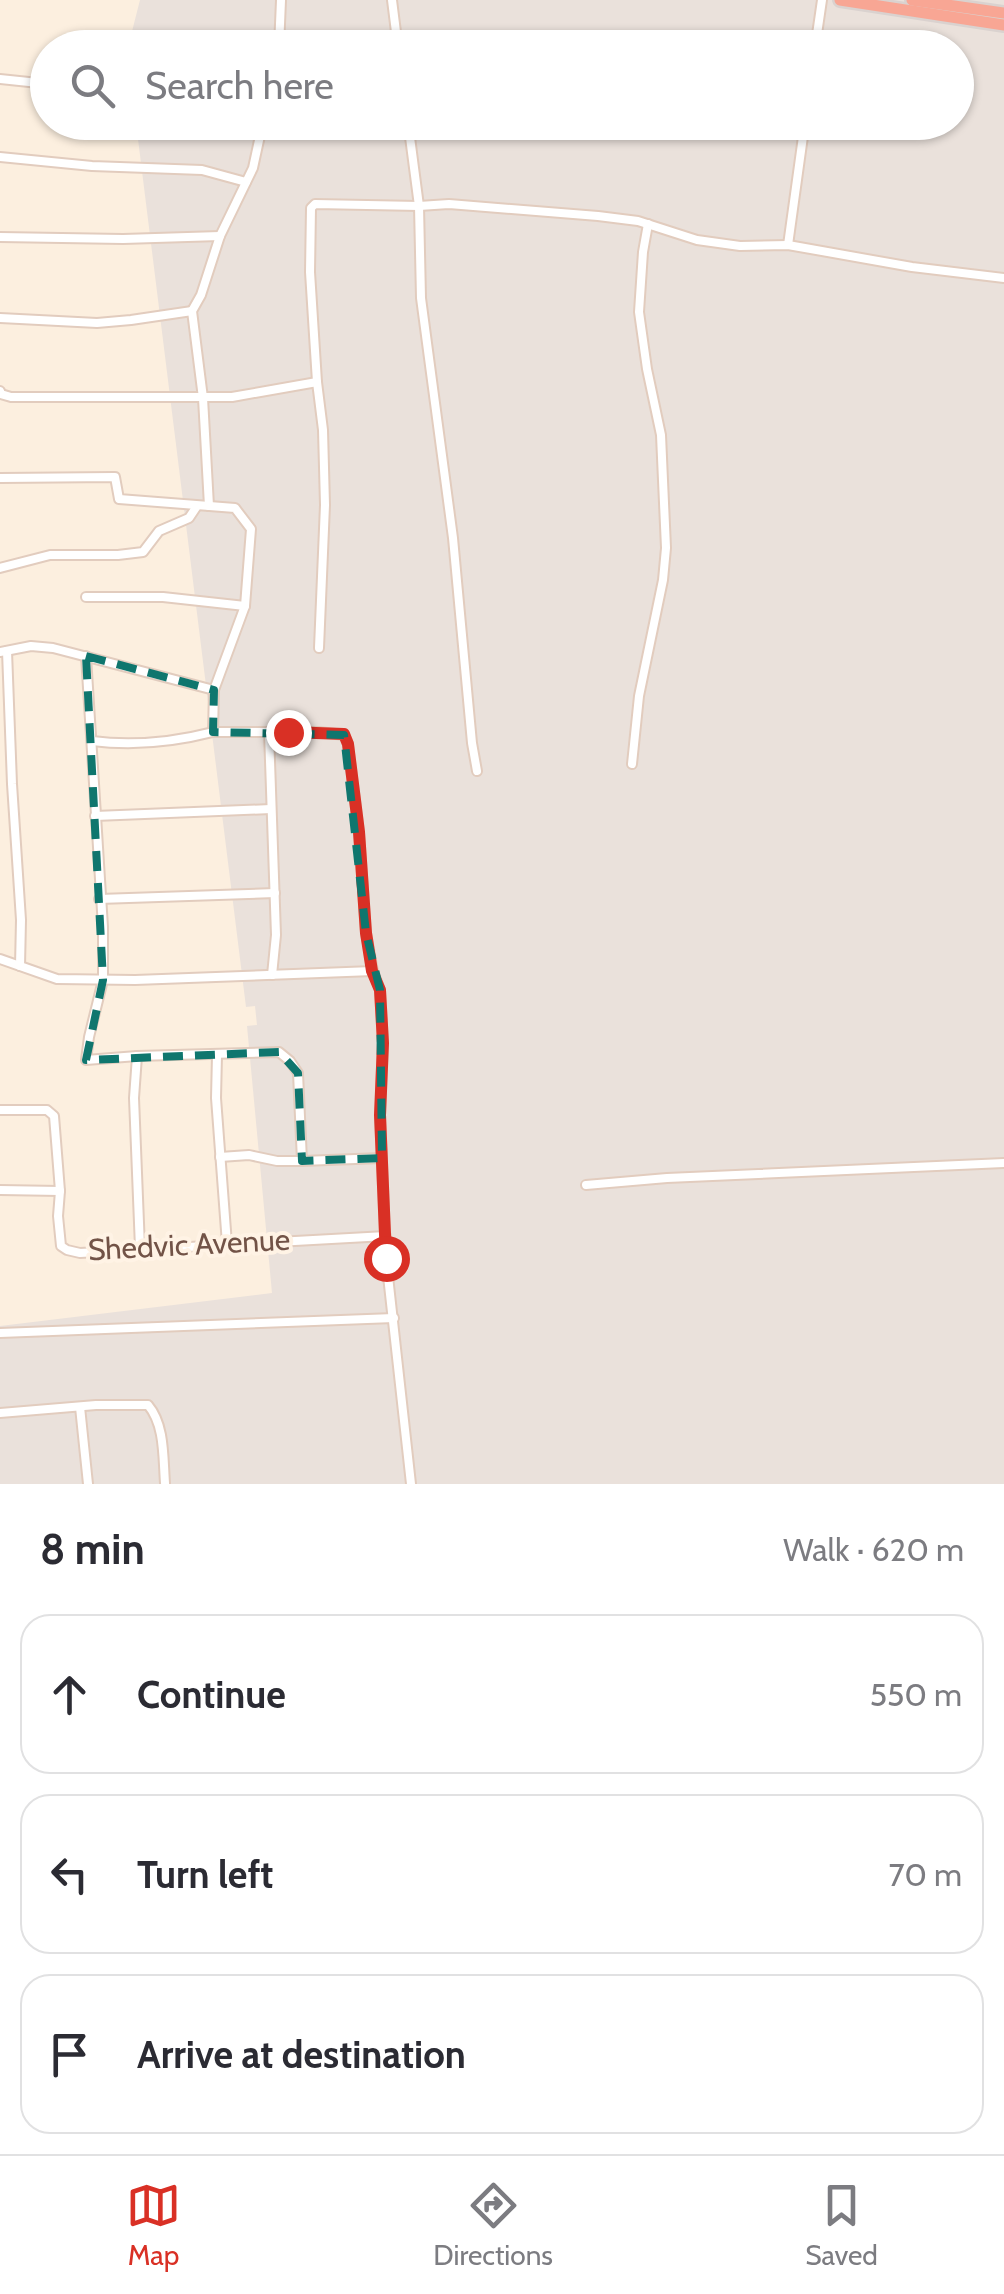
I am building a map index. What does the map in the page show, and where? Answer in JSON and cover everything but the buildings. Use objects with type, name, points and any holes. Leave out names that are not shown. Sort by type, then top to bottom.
[{"type":"highway","points":[[840,0],[1004,24]]},
{"type":"highway","points":[[912,0],[999,9]]},
{"type":"street","points":[[281,30],[282,0]]},
{"type":"street","points":[[392,0],[396,30]]},
{"type":"street","points":[[818,30],[822,0]]},
{"type":"street","points":[[0,78],[30,82]]},
{"type":"street","points":[[209,506],[203,398],[192,311],[220,236],[253,168],[259,140]]},
{"type":"street","points":[[410,140],[419,206],[422,298],[478,771]]},
{"type":"street","points":[[788,245],[803,140]]},
{"type":"street","points":[[0,157],[92,166],[202,170],[246,182]]},
{"type":"street","points":[[319,648],[325,505],[310,272],[311,208],[316,204],[449,204],[598,216],[648,224],[697,240],[740,246],[788,245],[1004,278]]},
{"type":"street","points":[[632,764],[639,696],[666,548],[661,435],[639,312],[648,224]]},
{"type":"street","points":[[0,237],[220,236]]},
{"type":"street","points":[[0,318],[96,322],[192,311]]},
{"type":"street","points":[[0,390],[11,398],[203,398],[232,397],[317,382]]},
{"type":"street","points":[[0,478],[115,477],[120,500],[235,508],[251,529],[244,606],[214,690],[213,732]]},
{"type":"street","points":[[0,568],[50,555],[118,556],[143,552],[159,531],[189,518],[197,506]]},
{"type":"street","points":[[86,596],[163,596],[244,606]]},
{"type":"street","points":[[20,966],[4,652],[31,646],[86,656],[214,690]]},
{"type":"street","points":[[86,656],[103,980],[86,1060],[279,1052],[298,1073],[302,1161]]},
{"type":"street","points":[[92,742],[189,738],[213,732],[344,734],[354,790],[366,933],[372,971],[380,990],[386,1258],[411,1484]]},
{"type":"street","points":[[269,732],[276,935],[272,975]]},
{"type":"street","points":[[95,816],[271,809]]},
{"type":"street","points":[[99,898],[275,893]]},
{"type":"street","points":[[0,959],[57,979],[372,971]]},
{"type":"street","points":[[218,1055],[216,1098],[226,1244]]},
{"type":"street","points":[[136,1056],[140,1248]]},
{"type":"street","name":"Shedvic Avenue","points":[[0,1110],[47,1110],[54,1116],[58,1216],[61,1246],[67,1250],[386,1236]]},
{"type":"street","points":[[220,1157],[249,1155],[276,1161],[382,1158]]},
{"type":"street","points":[[586,1185],[1004,1163]]},
{"type":"street","points":[[0,1190],[60,1191]]},
{"type":"street","points":[[0,1334],[394,1318]]},
{"type":"street","points":[[0,1413],[148,1404],[160,1428],[165,1482]]},
{"type":"street","points":[[80,1407],[88,1484]]},
{"type":"highlighted area","points":[[86,656],[214,690],[213,732],[344,735],[366,933],[380,990],[382,1158],[302,1161],[298,1073],[279,1052],[86,1060],[103,980]]},
{"type":"shaded area","points":[[140,0],[1004,0],[1004,1484],[0,1484],[0,1326],[272,1293],[247,1026],[257,1025],[255,1006],[246,1007],[138,140],[974,140],[974,30],[132,30]]},
{"type":"route","points":[[288,732],[344,734],[348,744],[366,933],[372,971],[380,990],[386,1258]]}]
